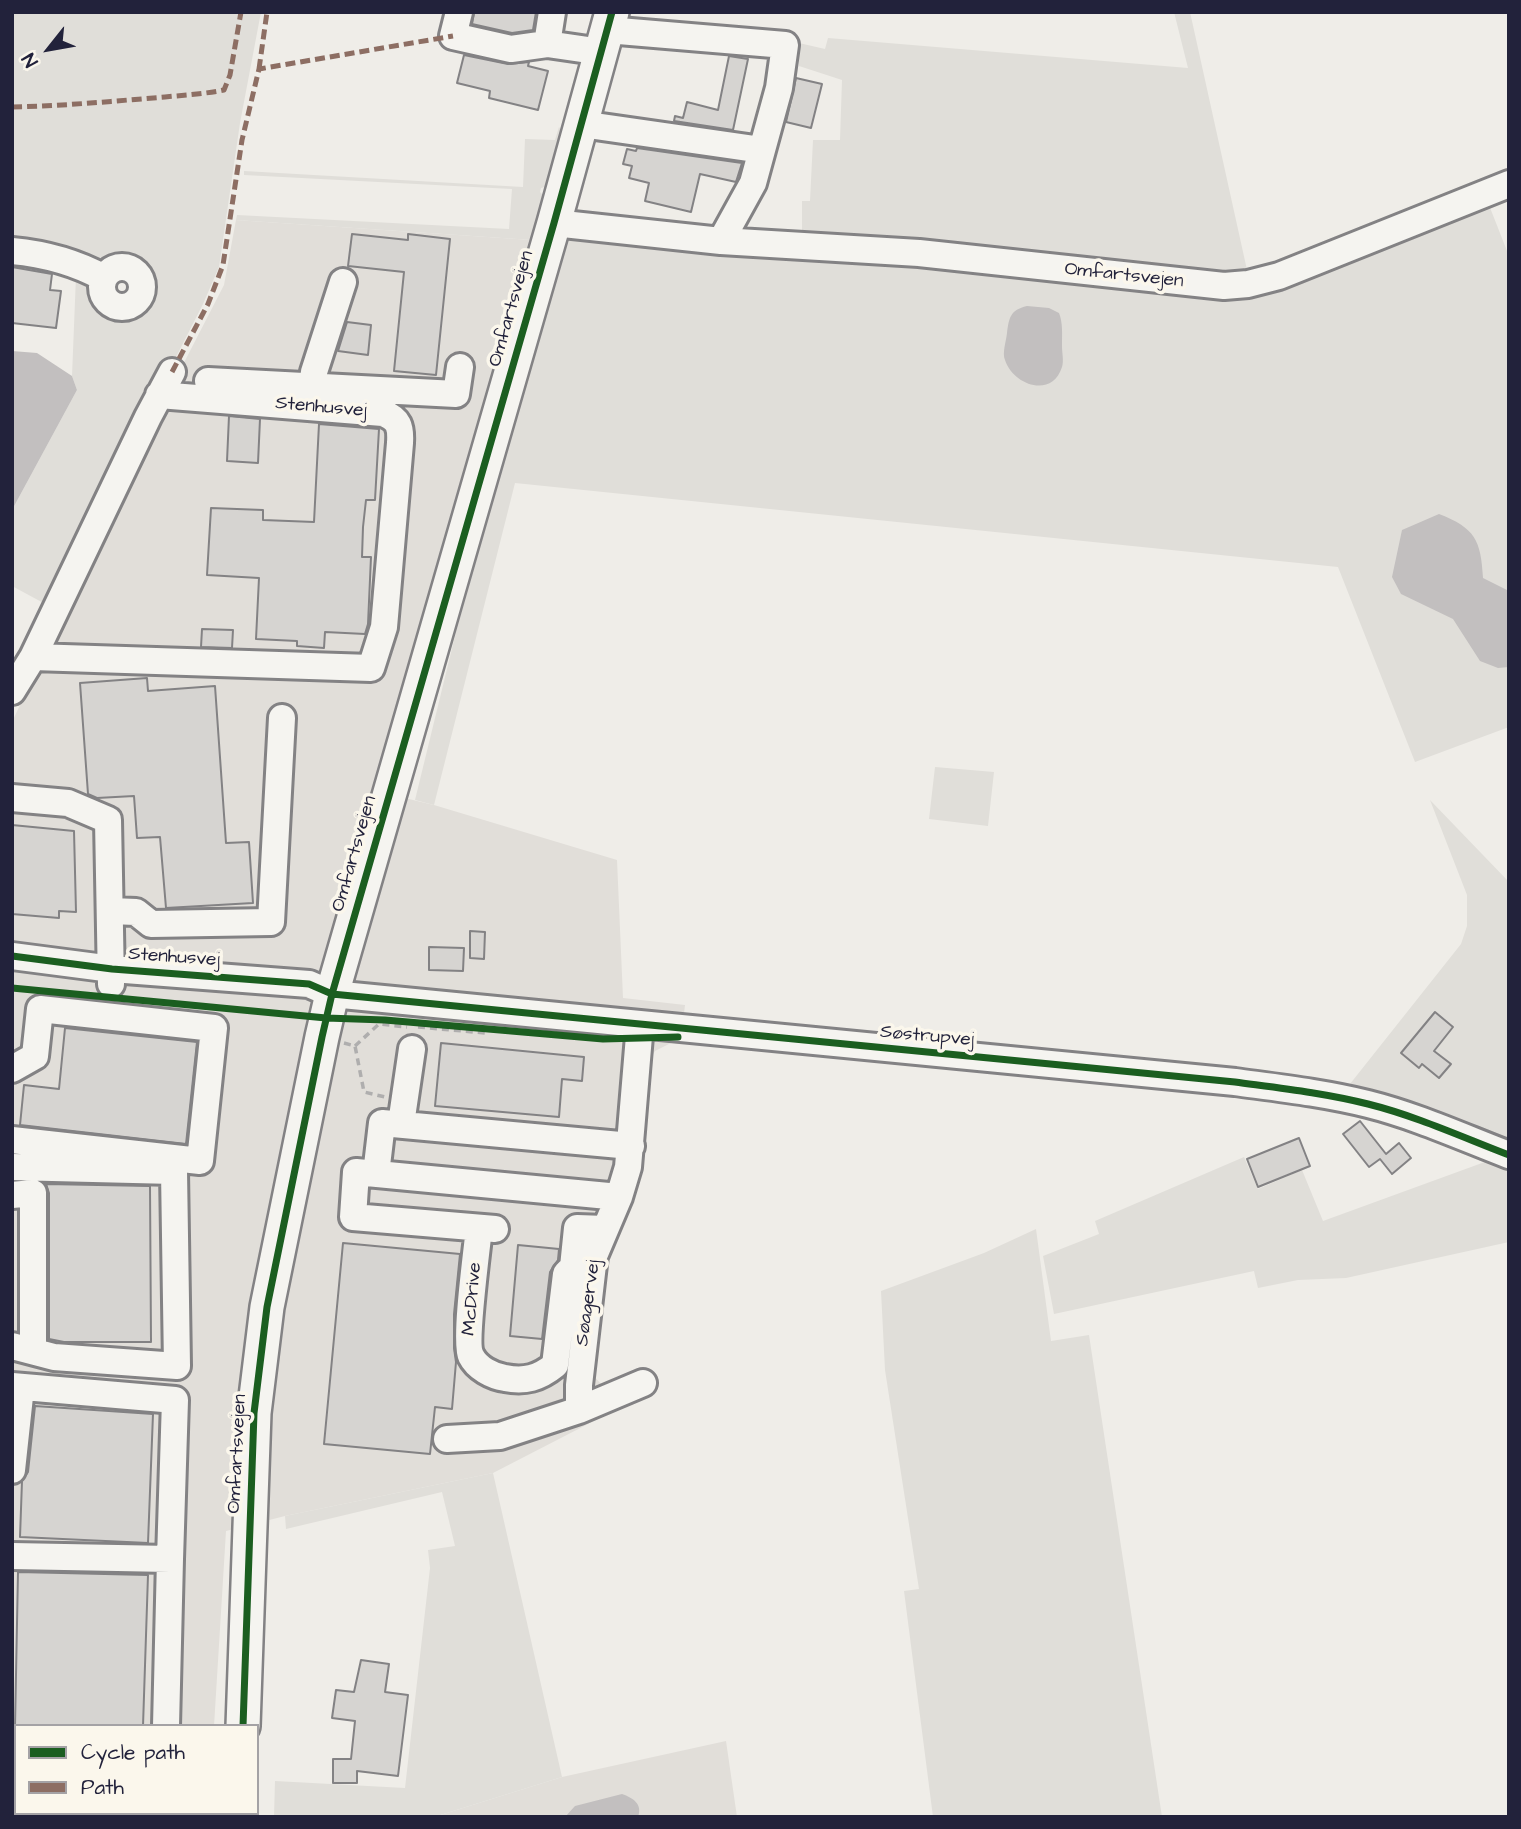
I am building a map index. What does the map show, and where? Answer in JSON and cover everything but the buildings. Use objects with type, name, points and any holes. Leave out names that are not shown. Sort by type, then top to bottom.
[{"type":"main road","name":"Omfartsvejen","points":[[243,1724],[254,1413],[272,1281],[322,1037],[607,31]]},
{"type":"street","points":[[459,12],[453,36],[511,49],[607,31],[785,45],[779,88],[753,183],[721,241]]},
{"type":"street","points":[[547,44],[552,12]]},
{"type":"street","points":[[581,124],[762,150]]},
{"type":"street","name":"Omfartsvejen","points":[[554,223],[721,241],[919,253],[1224,286],[1248,284],[1279,276],[1509,184]]},
{"type":"street","points":[[12,251],[51,256],[104,278]]},
{"type":"street","points":[[312,387],[314,372],[343,282]]},
{"type":"street","points":[[12,691],[33,657],[167,382],[456,394],[460,367]]},
{"type":"street","name":"Stenhusvej","points":[[33,657],[371,668],[384,627],[401,432],[397,422],[383,413],[167,382]]},
{"type":"street","points":[[111,911],[136,912],[151,924],[271,922],[282,718]]},
{"type":"street","points":[[12,798],[68,803],[108,820],[111,976]]},
{"type":"street","name":"Stenhusvej","points":[[12,956],[111,976],[306,1001],[332,995]]},
{"type":"street","name":"Stenhusvej","points":[[12,973],[111,976]]},
{"type":"street","name":"Søstrupvej","points":[[332,995],[1222,1080],[1334,1096],[1413,1117],[1509,1155]]},
{"type":"street","points":[[12,1069],[35,1056],[40,1009],[214,1028],[200,1161],[12,1140]]},
{"type":"street","name":"Søagervej","points":[[579,1410],[579,1385],[594,1256],[619,1197],[628,1167],[640,1024]]},
{"type":"street","points":[[403,1113],[412,1049]]},
{"type":"street","points":[[376,1174],[382,1123],[403,1113],[631,1146]]},
{"type":"street","points":[[12,1167],[174,1171],[177,1366],[33,1351],[23,1255],[33,1194],[12,1195]]},
{"type":"street","points":[[487,1228],[353,1217],[356,1172],[619,1197]]},
{"type":"street","name":"McDrive","points":[[498,1185],[469,1325],[469,1354],[482,1357],[498,1377],[520,1381],[541,1375],[555,1365],[566,1273],[573,1267],[577,1228],[605,1229]]},
{"type":"street","points":[[447,1438],[499,1436],[579,1410],[643,1383]]},
{"type":"street","points":[[12,1470],[17,1386],[174,1400],[166,1724]]},
{"type":"street","points":[[12,1556],[170,1559]]},
{"type":"path","points":[[373,1019],[494,1029]]},
{"type":"path","points":[[322,1037],[355,1046],[364,1093],[403,1113]]},
{"type":"shaded area","points":[[12,12],[261,12],[240,123],[219,267],[203,304],[49,606],[12,586],[12,510],[77,390],[72,376],[76,276],[93,284],[100,305],[120,315],[138,311],[149,291],[143,273],[133,264],[120,261],[101,266],[64,247],[12,238]]},
{"type":"shaded area","points":[[1174,12],[1190,12],[1249,279],[802,237],[802,201],[810,201],[813,140],[840,140],[842,80],[799,66],[799,43],[825,49],[828,38],[1188,68]]},
{"type":"shaded area","points":[[559,127],[563,134],[549,186],[541,188],[540,192],[545,197],[532,240],[236,220],[237,215],[509,229],[512,189],[244,175],[244,171],[523,187],[525,139],[555,140]]},
{"type":"shaded area","points":[[1487,200],[1509,256],[1509,727],[1415,762],[1338,567],[515,483],[434,805],[415,800],[456,632],[567,239],[577,232],[1231,291]]},
{"type":"shaded area","points":[[236,220],[532,240],[387,753],[371,790],[434,805],[617,860],[623,998],[685,1005],[681,1038],[655,1051],[647,1065],[600,1270],[591,1373],[602,1385],[645,1370],[654,1390],[493,1473],[285,1516],[226,1531],[214,1724],[14,1724],[14,1815],[208,1817],[12,1817],[12,722],[156,417],[224,285]]},
{"type":"shaded area","points":[[1027,306],[1049,308],[1059,313],[1061,321],[1062,367],[1057,377],[1042,385],[1024,382],[1009,369],[1004,357],[1010,319],[1014,312]]},
{"type":"shaded area","points":[[12,351],[37,353],[72,376],[77,390],[12,510]]},
{"type":"shaded area","points":[[1439,514],[1468,530],[1478,545],[1483,578],[1509,591],[1509,667],[1498,668],[1480,661],[1453,619],[1401,594],[1392,577],[1402,530]]},
{"type":"shaded area","points":[[935,767],[994,772],[988,826],[929,819]]},
{"type":"shaded area","points":[[1430,800],[1509,882],[1509,1146],[1346,1089],[1461,944],[1467,926],[1467,895]]},
{"type":"shaded area","points":[[1244,1157],[1258,1189],[1302,1170],[1323,1221],[1493,1159],[1509,1166],[1509,1242],[1346,1278],[1298,1280],[1258,1288],[1254,1271],[1054,1314],[1043,1256],[1099,1234],[1095,1221]]},
{"type":"shaded area","points":[[1036,1229],[1051,1341],[1089,1335],[1162,1817],[933,1817],[904,1591],[919,1589],[885,1370],[881,1291],[984,1253]]},
{"type":"shaded area","points":[[493,1473],[562,1777],[434,1817],[274,1817],[275,1781],[405,1788],[430,1568],[428,1550],[455,1546],[442,1492],[286,1529],[285,1516]]},
{"type":"shaded area","points":[[726,1741],[737,1817],[434,1817],[562,1777]]},
{"type":"shaded area","points":[[622,1794],[636,1802],[639,1808],[638,1817],[565,1817],[575,1806]]},
{"type":"marked path","points":[[12,107],[108,102],[224,90],[230,75],[241,12]]},
{"type":"marked path","points":[[259,69],[267,12]]},
{"type":"marked path","points":[[172,372],[208,304],[223,265],[242,140],[259,69],[453,36]]},
{"type":"cycle path","points":[[243,1724],[254,1413],[267,1307],[322,1037],[612,12]]},
{"type":"cycle path","points":[[12,956],[112,969],[309,984],[332,994],[1235,1082],[1368,1104],[1509,1155]]},
{"type":"cycle path","points":[[12,988],[326,1018],[385,1020],[603,1039],[678,1037]]}]
